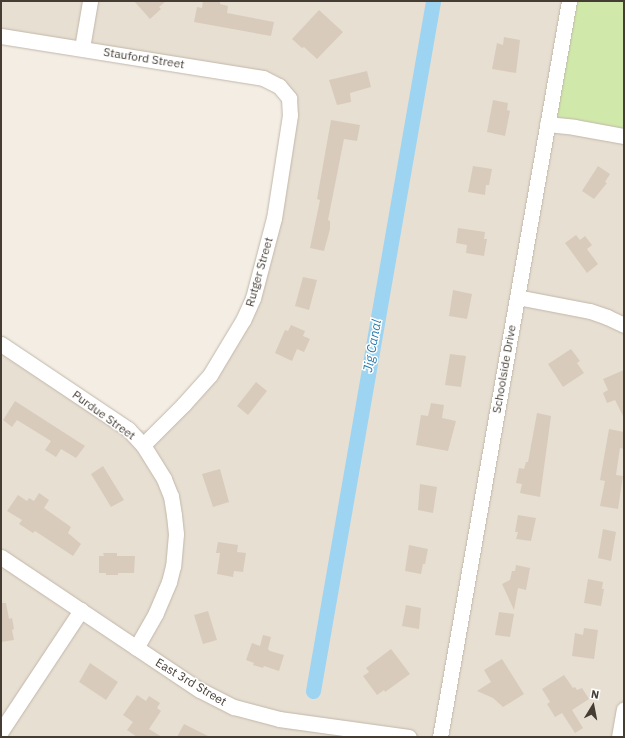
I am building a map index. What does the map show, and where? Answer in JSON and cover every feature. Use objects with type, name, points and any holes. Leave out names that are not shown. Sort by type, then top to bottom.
[{"type":"street","points":[[82,48],[90,1]]},
{"type":"street","name":"Schoolside Drive","points":[[440,737],[569,1]]},
{"type":"street","name":"Stauford Street","points":[[1,36],[256,76],[279,86],[283,90]]},
{"type":"street","name":"Rutger Street","points":[[144,445],[210,375],[243,320],[253,298],[274,218],[290,115],[289,98],[283,90]]},
{"type":"street","points":[[547,124],[624,136]]},
{"type":"street","points":[[517,297],[590,311],[624,325]]},
{"type":"street","name":"Purdue Street","points":[[1,344],[128,429],[144,445],[156,464],[171,496],[176,527],[176,548],[169,582],[156,613],[136,648]]},
{"type":"street","name":"East 3rd Street","points":[[1,557],[200,690],[234,707],[279,719],[409,737]]},
{"type":"street","points":[[1,731],[81,610]]},
{"type":"street","points":[[620,737],[624,709]]},
{"type":"shaded area","points":[[1,1],[569,1],[624,131],[624,737],[1,737],[1,335],[140,430],[159,431],[176,419],[263,274],[293,119],[283,80],[275,75],[264,71],[1,29]]},
{"type":"green space","points":[[569,1],[624,1],[624,131],[556,117]]},
{"type":"building","points":[[134,1],[166,1],[159,7],[161,9],[150,19]]},
{"type":"building","points":[[203,1],[220,1],[220,4],[228,6],[227,13],[274,22],[271,36],[194,22],[197,7],[202,8]]},
{"type":"building","points":[[319,10],[343,32],[317,59],[304,47],[302,48],[292,39]]},
{"type":"building","points":[[504,37],[520,40],[516,73],[492,69],[497,43],[503,45]]},
{"type":"building","points":[[367,71],[371,87],[350,93],[351,102],[337,105],[329,80]]},
{"type":"building","points":[[493,100],[508,103],[507,110],[510,111],[505,136],[487,132]]},
{"type":"building","points":[[331,120],[360,125],[357,141],[344,139],[328,220],[330,221],[330,229],[324,251],[310,248],[320,200],[317,199]]},
{"type":"building","points":[[473,166],[492,169],[489,185],[486,185],[485,195],[468,192]]},
{"type":"building","points":[[598,166],[610,174],[605,182],[607,183],[594,199],[582,191]]},
{"type":"building","points":[[458,228],[485,232],[484,239],[487,239],[484,256],[466,253],[467,245],[456,243]]},
{"type":"building","points":[[576,235],[580,240],[585,236],[592,245],[587,249],[598,264],[587,273],[565,243]]},
{"type":"building","points":[[303,277],[317,280],[309,310],[295,306]]},
{"type":"building","points":[[453,290],[472,294],[467,319],[449,316]]},
{"type":"building","points":[[291,325],[305,331],[303,336],[310,339],[304,352],[297,349],[292,361],[275,353],[285,330],[288,331]]},
{"type":"building","points":[[571,349],[580,361],[577,363],[584,373],[563,387],[548,364]]},
{"type":"building","points":[[450,354],[466,356],[461,387],[445,385]]},
{"type":"building","points":[[624,370],[624,418],[615,400],[607,403],[603,393],[608,390],[603,379]]},
{"type":"building","points":[[256,382],[267,391],[248,415],[237,406]]},
{"type":"building","points":[[15,401],[85,446],[76,458],[61,449],[56,457],[45,450],[51,441],[17,420],[12,427],[3,420]]},
{"type":"building","points":[[431,403],[444,405],[442,418],[456,421],[448,451],[416,445],[421,415],[428,416]]},
{"type":"building","points":[[537,413],[551,416],[540,497],[520,493],[522,484],[516,483],[519,468],[524,469],[526,462],[528,462]]},
{"type":"building","points":[[609,429],[624,432],[624,449],[620,448],[616,475],[623,476],[618,509],[600,506],[605,481],[600,480]]},
{"type":"building","points":[[103,466],[124,500],[111,507],[91,474]]},
{"type":"building","points":[[220,469],[229,502],[213,507],[202,474]]},
{"type":"building","points":[[420,484],[437,487],[433,513],[418,510]]},
{"type":"building","points":[[39,493],[49,500],[44,508],[71,527],[68,533],[81,544],[73,556],[35,531],[33,533],[19,524],[22,520],[7,511],[18,495],[27,501],[29,498],[34,501]]},
{"type":"building","points":[[518,515],[536,518],[531,541],[516,539],[518,532],[515,532]]},
{"type":"building","points":[[603,529],[616,532],[611,561],[598,558]]},
{"type":"building","points":[[218,542],[238,545],[237,552],[246,553],[243,572],[234,571],[233,577],[217,574],[220,553],[216,553]]},
{"type":"building","points":[[409,545],[428,549],[421,574],[405,571]]},
{"type":"building","points":[[103,553],[117,553],[117,556],[135,556],[134,573],[106,575],[106,573],[99,573],[99,556],[104,556]]},
{"type":"building","points":[[516,565],[530,568],[526,590],[518,588],[514,610],[502,584],[510,580],[512,571],[515,571]]},
{"type":"building","points":[[588,579],[603,582],[602,589],[604,589],[601,606],[584,603]]},
{"type":"building","points":[[1,603],[6,603],[9,619],[12,618],[14,640],[1,642]]},
{"type":"building","points":[[406,605],[421,608],[419,629],[402,626]]},
{"type":"building","points":[[208,611],[217,640],[203,644],[194,615]]},
{"type":"building","points":[[499,612],[514,614],[510,637],[495,635]]},
{"type":"building","points":[[584,628],[598,630],[594,659],[572,656],[575,633],[583,635]]},
{"type":"building","points":[[263,635],[271,637],[268,649],[270,651],[284,655],[279,671],[264,666],[263,668],[253,665],[254,663],[246,660],[252,643],[260,646]]},
{"type":"building","points":[[391,649],[410,674],[385,692],[384,690],[377,695],[363,676],[369,672],[366,668]]},
{"type":"building","points":[[502,659],[524,694],[503,707],[493,698],[477,691],[491,682],[484,670]]},
{"type":"building","points":[[90,663],[118,682],[106,700],[79,682]]},
{"type":"building","points":[[564,675],[573,688],[575,687],[577,690],[582,688],[589,699],[572,710],[583,728],[575,733],[562,713],[555,717],[547,704],[550,702],[542,689]]},
{"type":"building","points":[[137,695],[146,701],[149,696],[160,703],[157,708],[161,711],[149,729],[162,737],[137,737],[127,730],[133,722],[123,715]]},
{"type":"building","points":[[184,724],[210,737],[177,737]]},
{"type":"waterway","name":"Jig Canal","points":[[313,691],[433,1]]}]
